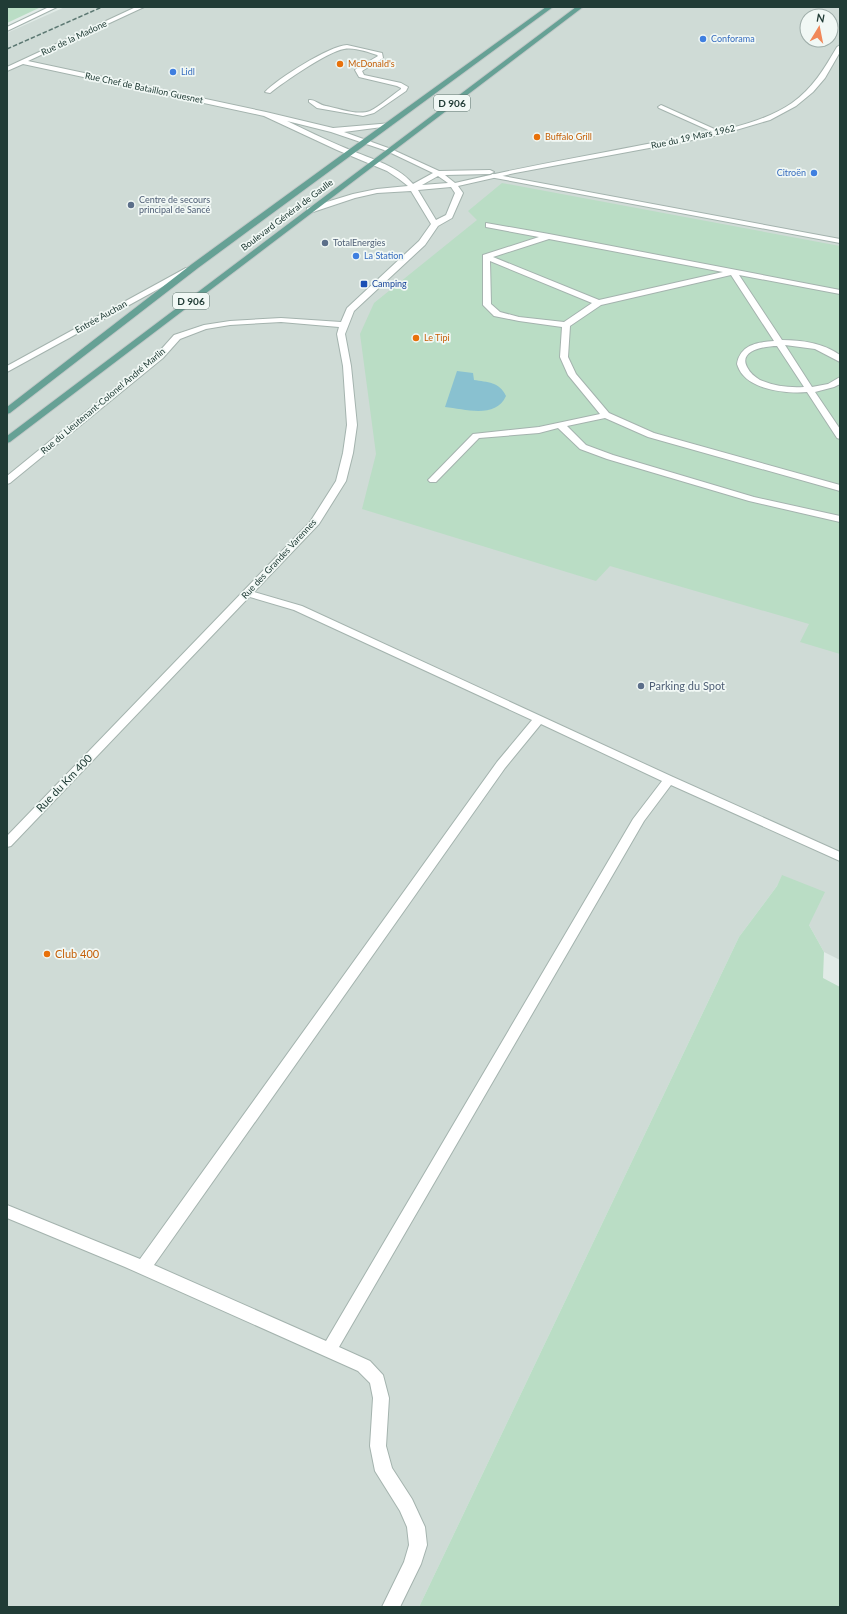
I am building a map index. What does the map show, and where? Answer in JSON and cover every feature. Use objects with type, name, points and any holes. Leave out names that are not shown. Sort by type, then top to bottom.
[{"type":"main road","name":"Boulevard Général de Gaulle","points":[[7,411],[195,266],[349,152],[390,124],[550,7]]},
{"type":"main road","name":"Boulevard Général de Gaulle","points":[[7,440],[580,7]]},
{"type":"street","points":[[7,29],[54,7]]},
{"type":"street","name":"Rue de la Madone","points":[[7,69],[141,7]]},
{"type":"street","points":[[268,92],[277,84],[333,51],[344,47],[380,54],[381,57],[358,70],[361,76],[399,84],[405,87],[404,90],[372,112],[363,114],[353,114],[319,107],[311,100]]},
{"type":"street","name":"Rue du 19 Mars 1962","points":[[310,210],[353,196],[412,188],[454,185],[515,171],[718,133],[768,119],[794,105],[811,91],[840,47]]},
{"type":"street","name":"Rue Chef de Bataillon Guesnet","points":[[22,62],[266,114],[333,130],[365,141]]},
{"type":"street","points":[[661,107],[718,133]]},
{"type":"street","name":"Rue Chef de Bataillon Guesnet","points":[[266,114],[349,152]]},
{"type":"street","name":"Rue Chef de Bataillon Guesnet","points":[[333,130],[357,129],[390,124]]},
{"type":"street","points":[[365,141],[389,150],[438,173],[454,185]]},
{"type":"street","points":[[349,152],[374,162],[402,178],[412,188],[435,224]]},
{"type":"street","name":"Rue du 19 Mars 1962","points":[[412,188],[438,173],[515,171]]},
{"type":"street","points":[[495,176],[840,241]]},
{"type":"street","name":"Rue des Grandes Varennes","points":[[121,723],[314,524],[341,480],[348,453],[352,425],[347,366],[341,334],[350,310],[422,243],[435,224],[449,216],[458,193],[454,185]]},
{"type":"street","points":[[489,225],[840,292]]},
{"type":"street","points":[[486,257],[549,236]]},
{"type":"street","points":[[486,257],[598,303]]},
{"type":"street","points":[[486,257],[487,305],[497,314],[518,319],[566,325],[598,303],[733,272]]},
{"type":"street","name":"Entrée Auchan","points":[[7,369],[195,266]]},
{"type":"street","points":[[733,272],[840,436]]},
{"type":"street","name":"Rue du Lieutenant-Colonel André Marlin","points":[[7,481],[160,356],[177,337],[204,327],[237,323],[281,320],[345,325]]},
{"type":"street","points":[[566,325],[564,357],[572,374],[606,415],[651,435],[840,488]]},
{"type":"street","points":[[840,359],[824,349],[810,345],[778,342],[761,345],[748,351],[742,357],[741,364],[743,371],[750,377],[769,386],[793,390],[809,390],[831,386],[840,380]]},
{"type":"street","points":[[433,480],[476,436],[539,430],[606,415]]},
{"type":"street","points":[[560,425],[582,447],[610,457],[752,499],[840,518]]},
{"type":"street","points":[[247,593],[298,608],[669,780],[840,857]]},
{"type":"street","points":[[143,1268],[501,765],[539,719]]},
{"type":"street","name":"Rue du Km 400","points":[[7,843],[121,723]]},
{"type":"street","points":[[329,1350],[639,820],[669,780]]},
{"type":"street","points":[[7,1211],[143,1268],[364,1366],[377,1380],[381,1398],[378,1446],[384,1471],[406,1505],[416,1527],[418,1545],[412,1564],[391,1607]]},
{"type":"shaded area","points":[[65,7],[840,7],[840,960],[824,952],[782,876],[777,886],[739,937],[419,1607],[7,1607],[7,33]]},
{"type":"green space","points":[[7,7],[41,7],[7,23]]},
{"type":"green space","points":[[502,183],[840,246],[840,654],[800,642],[809,624],[610,566],[596,581],[362,509],[376,454],[360,334],[374,303],[477,220],[468,211]]},
{"type":"green space","points":[[782,875],[825,892],[809,925],[824,952],[823,978],[840,987],[840,1607],[419,1607],[739,937],[777,886]]},
{"type":"water","points":[[457,371],[473,373],[474,380],[497,385],[506,396],[495,408],[488,410],[479,411],[445,407]]},
{"type":"railway","points":[[7,49],[102,7]]},
{"type":"place","name":"Conforama","points":[[703,39]]},
{"type":"place","name":"McDonald's","points":[[340,64]]},
{"type":"place","name":"Lidl","points":[[173,72]]},
{"type":"place","name":"Buffalo Grill","points":[[537,137]]},
{"type":"place","name":"Citroën","points":[[814,173]]},
{"type":"place","name":"Centre de secours principal de Sancé","points":[[131,205]]},
{"type":"place","name":"TotalEnergies","points":[[325,243]]},
{"type":"place","name":"La Station","points":[[356,256]]},
{"type":"place","name":"Camping","points":[[364,284]]},
{"type":"place","name":"Le Tipi","points":[[416,338]]},
{"type":"place","name":"Parking du Spot","points":[[641,686]]},
{"type":"place","name":"Club 400","points":[[47,954]]}]
